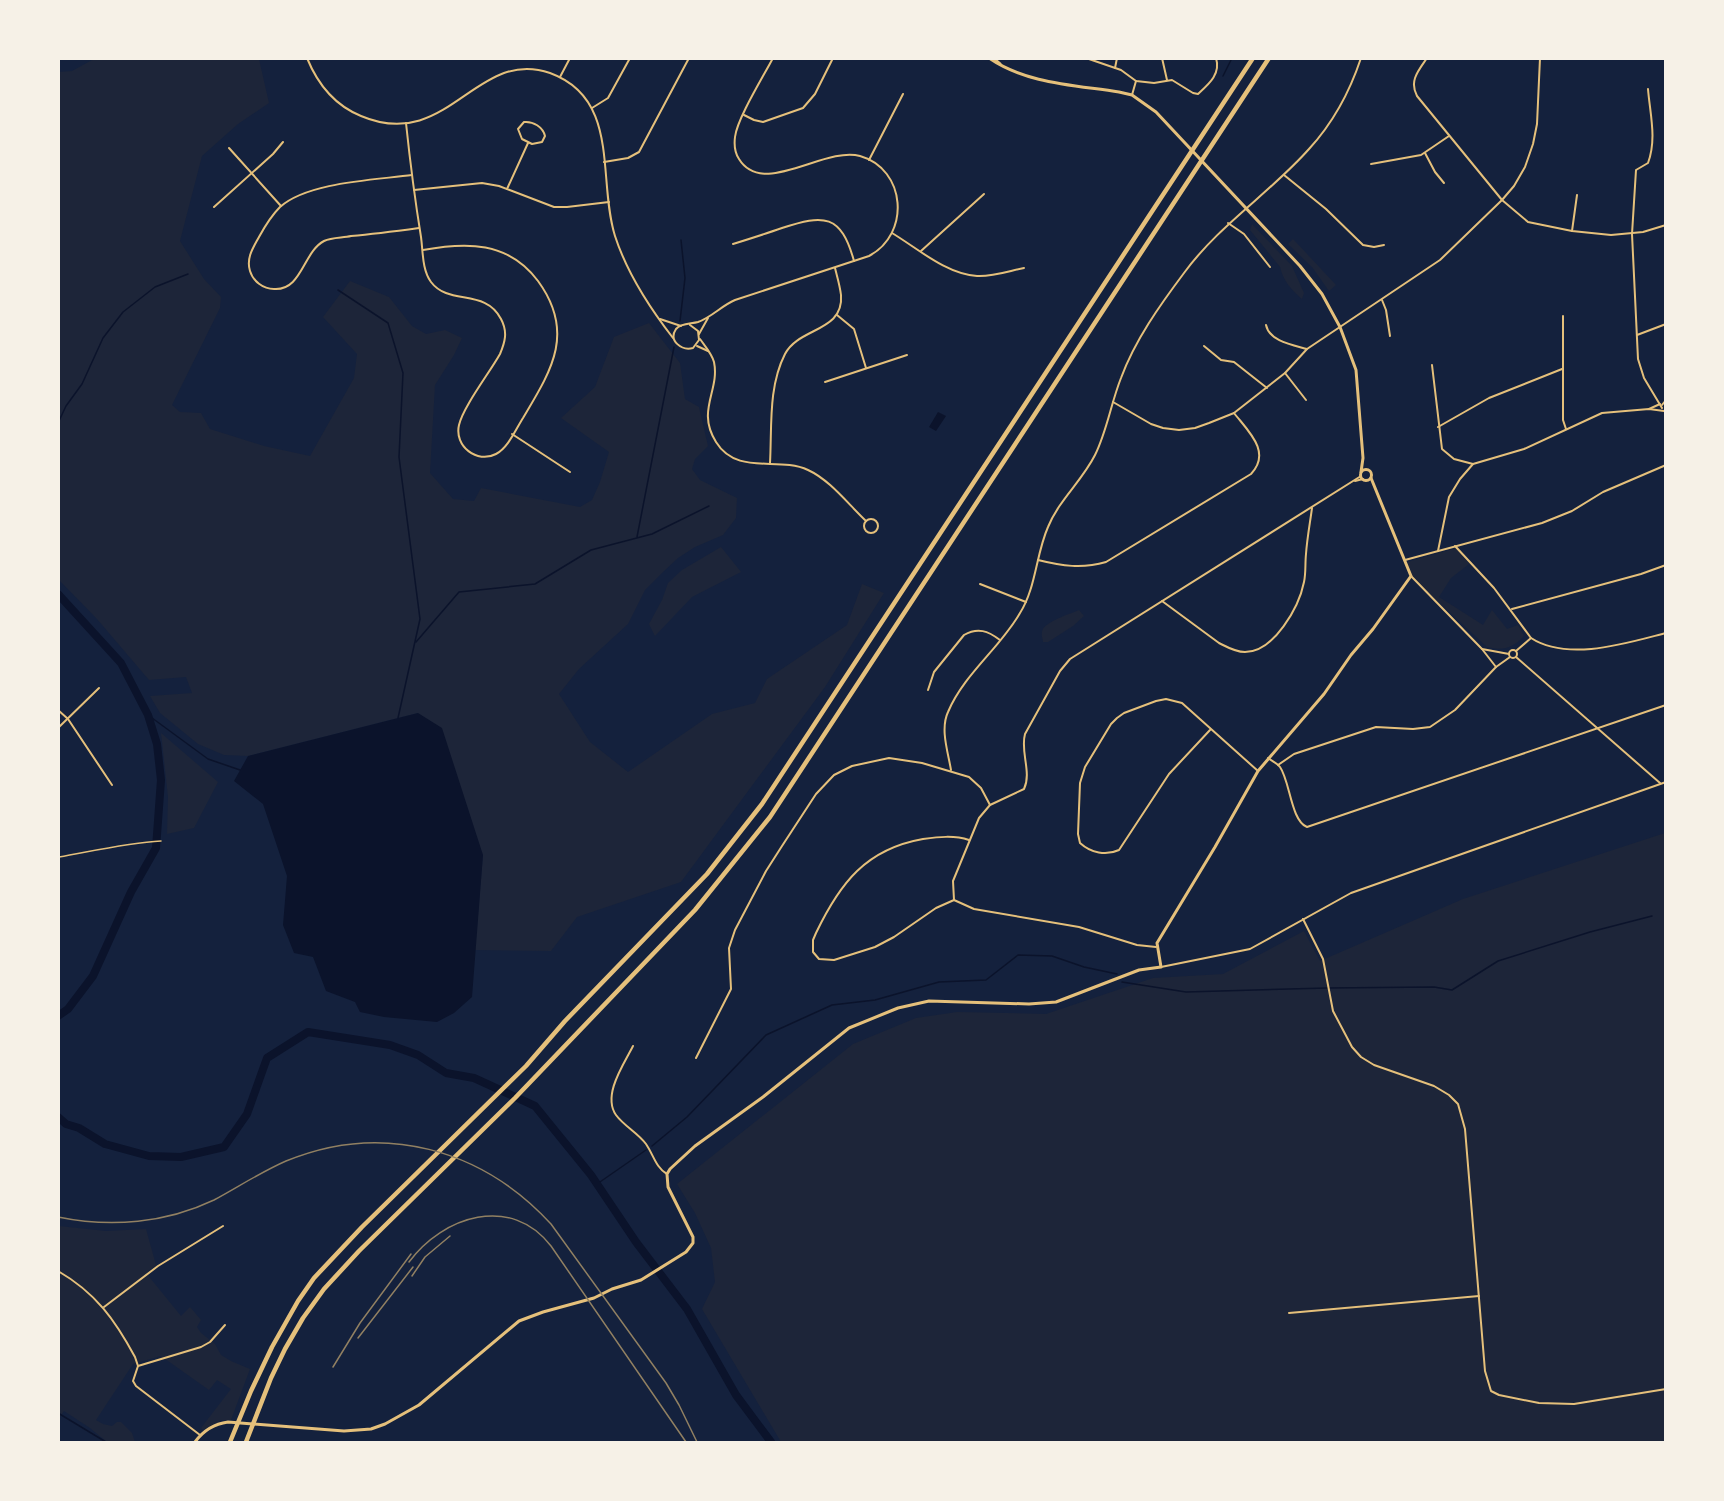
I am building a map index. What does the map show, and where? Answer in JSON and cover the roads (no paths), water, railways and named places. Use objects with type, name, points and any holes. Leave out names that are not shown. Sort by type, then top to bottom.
[{"type":"highway","points":[[231,1440],[272,1347],[298,1300],[333,1257],[474,1120],[707,874],[762,804],[1253,58]]},
{"type":"highway","points":[[247,1440],[285,1349],[303,1318],[324,1290],[359,1251],[492,1121],[695,910],[770,817],[1269,58]]},
{"type":"street","points":[[307,58],[328,95],[346,109],[378,122],[406,123],[435,116],[483,83],[510,71],[538,70],[560,78],[580,92],[592,108],[601,131],[614,229],[631,272],[658,318],[677,345],[683,349],[695,346],[708,318]]},
{"type":"street","points":[[560,78],[570,58]]},
{"type":"street","points":[[592,108],[608,98],[630,58]]},
{"type":"street","points":[[604,162],[628,158],[639,152],[688,58]]},
{"type":"street","points":[[658,318],[681,326],[690,325],[708,318],[735,300],[874,253],[885,244],[892,233],[898,213],[897,193],[885,171],[869,160],[841,154],[774,174],[756,173],[742,163],[735,149],[735,134],[773,58]]},
{"type":"street","points":[[744,115],[763,122],[803,108],[815,94],[833,58]]},
{"type":"street","points":[[988,58],[1006,69],[1041,80],[1132,95],[1151,107],[1311,279],[1340,327],[1356,370],[1363,458],[1362,477]]},
{"type":"street","points":[[993,58],[1006,69]]},
{"type":"street","points":[[1086,58],[1115,68],[1136,81],[1154,83],[1167,80],[1176,82],[1198,94],[1216,74],[1218,64],[1216,58]]},
{"type":"street","points":[[1115,68],[1118,58]]},
{"type":"street","points":[[1162,58],[1167,80]]},
{"type":"street","points":[[951,770],[945,727],[948,711],[974,672],[1020,614],[1026,602],[1047,528],[1058,506],[1093,458],[1100,444],[1113,402],[1134,349],[1173,287],[1199,254],[1228,223],[1311,147],[1342,102],[1361,58]]},
{"type":"street","points":[[1427,58],[1414,78],[1413,87],[1418,98],[1502,200],[1528,222],[1572,231],[1611,235],[1632,234],[1665,225]]},
{"type":"street","points":[[1113,402],[1151,424],[1179,430],[1195,428],[1234,413],[1285,373],[1307,350],[1440,260],[1502,200],[1520,177],[1533,144],[1537,124],[1540,58]]},
{"type":"street","points":[[1132,95],[1136,81]]},
{"type":"street","points":[[1648,89],[1654,136],[1650,160],[1647,165],[1636,170],[1632,234],[1637,335],[1640,367],[1654,395],[1664,408]]},
{"type":"street","points":[[869,160],[903,94]]},
{"type":"street","points":[[527,122],[540,128],[545,136],[540,143],[528,143],[519,136],[518,129],[521,124],[527,122]]},
{"type":"street","points":[[406,123],[419,228],[423,250],[428,276],[443,292],[481,300],[488,304],[495,310],[504,327],[505,343],[460,422],[458,432],[461,444],[471,453],[477,456],[489,456],[500,452],[512,435],[543,385],[554,362],[558,338],[550,301],[533,274],[516,260],[497,250],[469,244],[452,244],[423,250]]},
{"type":"street","points":[[1371,164],[1418,156],[1449,136]]},
{"type":"street","points":[[214,207],[283,142]]},
{"type":"street","points":[[507,189],[528,143]]},
{"type":"street","points":[[229,148],[281,206]]},
{"type":"street","points":[[1425,153],[1444,183]]},
{"type":"street","points":[[1284,174],[1326,209],[1362,244],[1374,247],[1384,245]]},
{"type":"street","points":[[412,175],[317,188],[281,206],[268,221],[252,250],[249,261],[252,277],[259,284],[273,290],[283,288],[297,277],[312,252],[324,241],[419,228]]},
{"type":"street","points":[[414,190],[482,183],[507,189],[554,207],[609,202]]},
{"type":"street","points":[[921,251],[984,194]]},
{"type":"street","points":[[1572,231],[1577,195]]},
{"type":"street","points":[[733,244],[804,221],[823,220],[842,233],[854,261]]},
{"type":"street","points":[[1228,223],[1244,234],[1270,267]]},
{"type":"street","points":[[892,233],[954,270],[978,276],[1024,268]]},
{"type":"street","points":[[770,463],[774,385],[784,355],[794,341],[824,327],[837,315],[841,293],[835,268]]},
{"type":"street","points":[[1382,300],[1390,336]]},
{"type":"street","points":[[837,315],[854,328],[866,368]]},
{"type":"street","points":[[1563,316],[1563,420],[1566,429]]},
{"type":"street","points":[[1637,335],[1665,324]]},
{"type":"street","points":[[690,325],[696,328],[712,358],[714,369],[707,413],[711,432],[721,449],[736,460],[756,464],[796,465],[808,470],[821,478],[866,521]]},
{"type":"street","points":[[1266,325],[1267,332],[1272,336],[1307,350]]},
{"type":"street","points":[[674,339],[676,330],[681,326]]},
{"type":"street","points":[[695,346],[708,351]]},
{"type":"street","points":[[1204,346],[1219,358],[1234,362],[1267,387]]},
{"type":"street","points":[[825,381],[907,356]]},
{"type":"street","points":[[1432,365],[1440,443],[1444,452],[1454,459],[1473,464],[1524,449],[1602,413],[1664,408]]},
{"type":"street","points":[[1438,428],[1489,398],[1562,369]]},
{"type":"street","points":[[1285,373],[1306,400]]},
{"type":"street","points":[[1649,409],[1664,408]]},
{"type":"street","points":[[1038,560],[1072,567],[1086,567],[1106,562],[1251,474],[1260,459],[1260,448],[1234,413]]},
{"type":"street","points":[[512,435],[570,472]]},
{"type":"street","points":[[1363,458],[1371,472],[1374,488],[1411,576],[1482,649],[1496,667]]},
{"type":"street","points":[[1438,551],[1449,497],[1473,464]]},
{"type":"street","points":[[1405,560],[1542,523],[1572,511],[1611,488],[1665,465]]},
{"type":"street","points":[[954,900],[953,881],[979,818],[990,805],[1020,792],[1026,785],[1023,745],[1025,734],[1065,664],[1362,477],[1368,470]]},
{"type":"street","points":[[1362,477],[1371,478]]},
{"type":"street","points":[[1362,477],[1374,488]]},
{"type":"street","points":[[1162,601],[1229,649],[1250,652],[1267,643],[1282,630],[1302,590],[1312,507]]},
{"type":"street","points":[[871,519],[876,522],[876,530],[871,533],[866,531],[864,526],[866,521],[871,519]]},
{"type":"street","points":[[1455,546],[1512,609],[1531,638],[1541,645],[1555,649],[1606,648],[1665,633]]},
{"type":"street","points":[[1512,609],[1632,577],[1665,565]]},
{"type":"street","points":[[1161,967],[1156,948],[1164,930],[1207,861],[1258,771],[1324,694],[1411,576]]},
{"type":"street","points":[[980,584],[1026,602]]},
{"type":"street","points":[[928,690],[934,672],[964,635],[984,631],[1000,640]]},
{"type":"street","points":[[1278,765],[1294,754],[1376,727],[1413,729],[1430,727],[1455,710],[1476,691],[1496,667],[1509,656],[1511,650],[1516,651],[1531,638]]},
{"type":"street","points":[[1482,649],[1516,657],[1660,783]]},
{"type":"street","points":[[1516,651],[1516,657]]},
{"type":"street","points":[[58,728],[99,688]]},
{"type":"street","points":[[1210,730],[1169,774],[1119,850],[1112,853],[1095,852],[1080,843],[1078,834],[1081,776],[1111,724],[1124,713],[1156,701],[1175,700],[1192,712],[1258,771]]},
{"type":"street","points":[[1268,758],[1278,765],[1283,773],[1298,817],[1302,825],[1307,827],[1665,705]]},
{"type":"street","points":[[58,710],[68,719],[112,785]]},
{"type":"street","points":[[696,1058],[731,989],[729,948],[735,930],[766,872],[825,783],[834,775],[852,766],[889,758],[963,774],[975,781],[990,805]]},
{"type":"street","points":[[667,1174],[676,1162],[695,1146],[763,1097],[838,1036],[862,1022],[898,1008],[929,1001],[1029,1004],[1056,1002],[1139,970],[1250,949],[1351,893],[1665,782]]},
{"type":"street","points":[[969,840],[955,837],[926,839],[890,847],[875,857],[850,877],[816,933],[813,940],[813,951],[819,959],[828,961],[875,947],[894,937],[936,908],[954,900],[974,909],[1078,927],[1137,945],[1156,948]]},
{"type":"street","points":[[58,847],[58,857]]},
{"type":"street","points":[[1303,919],[1323,958],[1333,1011],[1352,1047],[1361,1057],[1374,1065],[1434,1086],[1458,1104],[1465,1129],[1486,1378],[1491,1391],[1494,1394],[1539,1403],[1574,1404],[1665,1389]]},
{"type":"street","points":[[195,1443],[200,1435],[212,1426],[228,1422],[344,1431],[371,1429],[385,1424],[419,1405],[519,1322],[543,1312],[594,1298],[646,1277],[686,1252],[693,1243],[693,1237],[671,1192],[667,1174],[659,1168],[641,1138],[620,1119],[613,1108],[614,1086],[633,1046]]},
{"type":"street","points":[[104,1307],[139,1278],[223,1226]]},
{"type":"street","points":[[58,1271],[81,1286],[104,1307],[130,1348],[138,1366],[133,1381],[136,1386],[200,1435]]},
{"type":"street","points":[[1289,1313],[1479,1296]]},
{"type":"street","points":[[138,1366],[201,1347],[210,1342],[225,1325]]},
{"type":"lane","points":[[58,857],[129,844],[161,841]]},
{"type":"waterway","points":[[1223,76],[1232,58]]},
{"type":"waterway","points":[[680,321],[685,278],[681,240]]},
{"type":"waterway","points":[[58,423],[66,406],[82,384],[103,338],[123,312],[155,287],[188,274]]},
{"type":"waterway","points":[[338,290],[388,323],[403,373],[399,457],[420,619],[398,718]]},
{"type":"waterway","points":[[637,537],[674,347]]},
{"type":"waterway","points":[[416,642],[459,592],[535,584],[591,550],[652,534],[709,506]]},
{"type":"waterway","points":[[58,594],[121,663],[148,715],[157,744],[161,780],[156,848],[131,892],[93,976],[68,1009],[58,1016]]},
{"type":"waterway","points":[[148,715],[208,759],[240,770]]},
{"type":"waterway","points":[[1122,982],[1186,992],[1434,987],[1452,990],[1498,961],[1590,932],[1652,916]]},
{"type":"waterway","points":[[652,1146],[687,1117],[766,1035],[832,1005],[875,1000],[939,982],[986,980],[1018,955],[1052,956],[1084,967],[1117,974]]},
{"type":"waterway","points":[[58,1117],[66,1124],[79,1128],[105,1144],[149,1156],[181,1157],[224,1147],[247,1114],[267,1058],[308,1032],[390,1045],[418,1055],[446,1073],[474,1078],[535,1106],[591,1175],[636,1242],[687,1309],[736,1395],[771,1442]]},
{"type":"waterway","points":[[597,1184],[646,1150]]},
{"type":"waterway","points":[[58,1413],[106,1442]]},
{"type":"railway","points":[[58,1217],[118,1223],[177,1214],[214,1200],[286,1161],[322,1149],[359,1143],[394,1144],[429,1149],[462,1161],[494,1177],[524,1198],[551,1224],[666,1383],[697,1442]]},
{"type":"railway","points":[[409,1262],[423,1246],[440,1233],[458,1223],[478,1217],[497,1216],[517,1220],[535,1230],[551,1246],[686,1442]]},
{"type":"railway","points":[[412,1276],[425,1257],[450,1236]]},
{"type":"railway","points":[[333,1367],[360,1323],[411,1254]]},
{"type":"railway","points":[[358,1338],[413,1267]]}]
